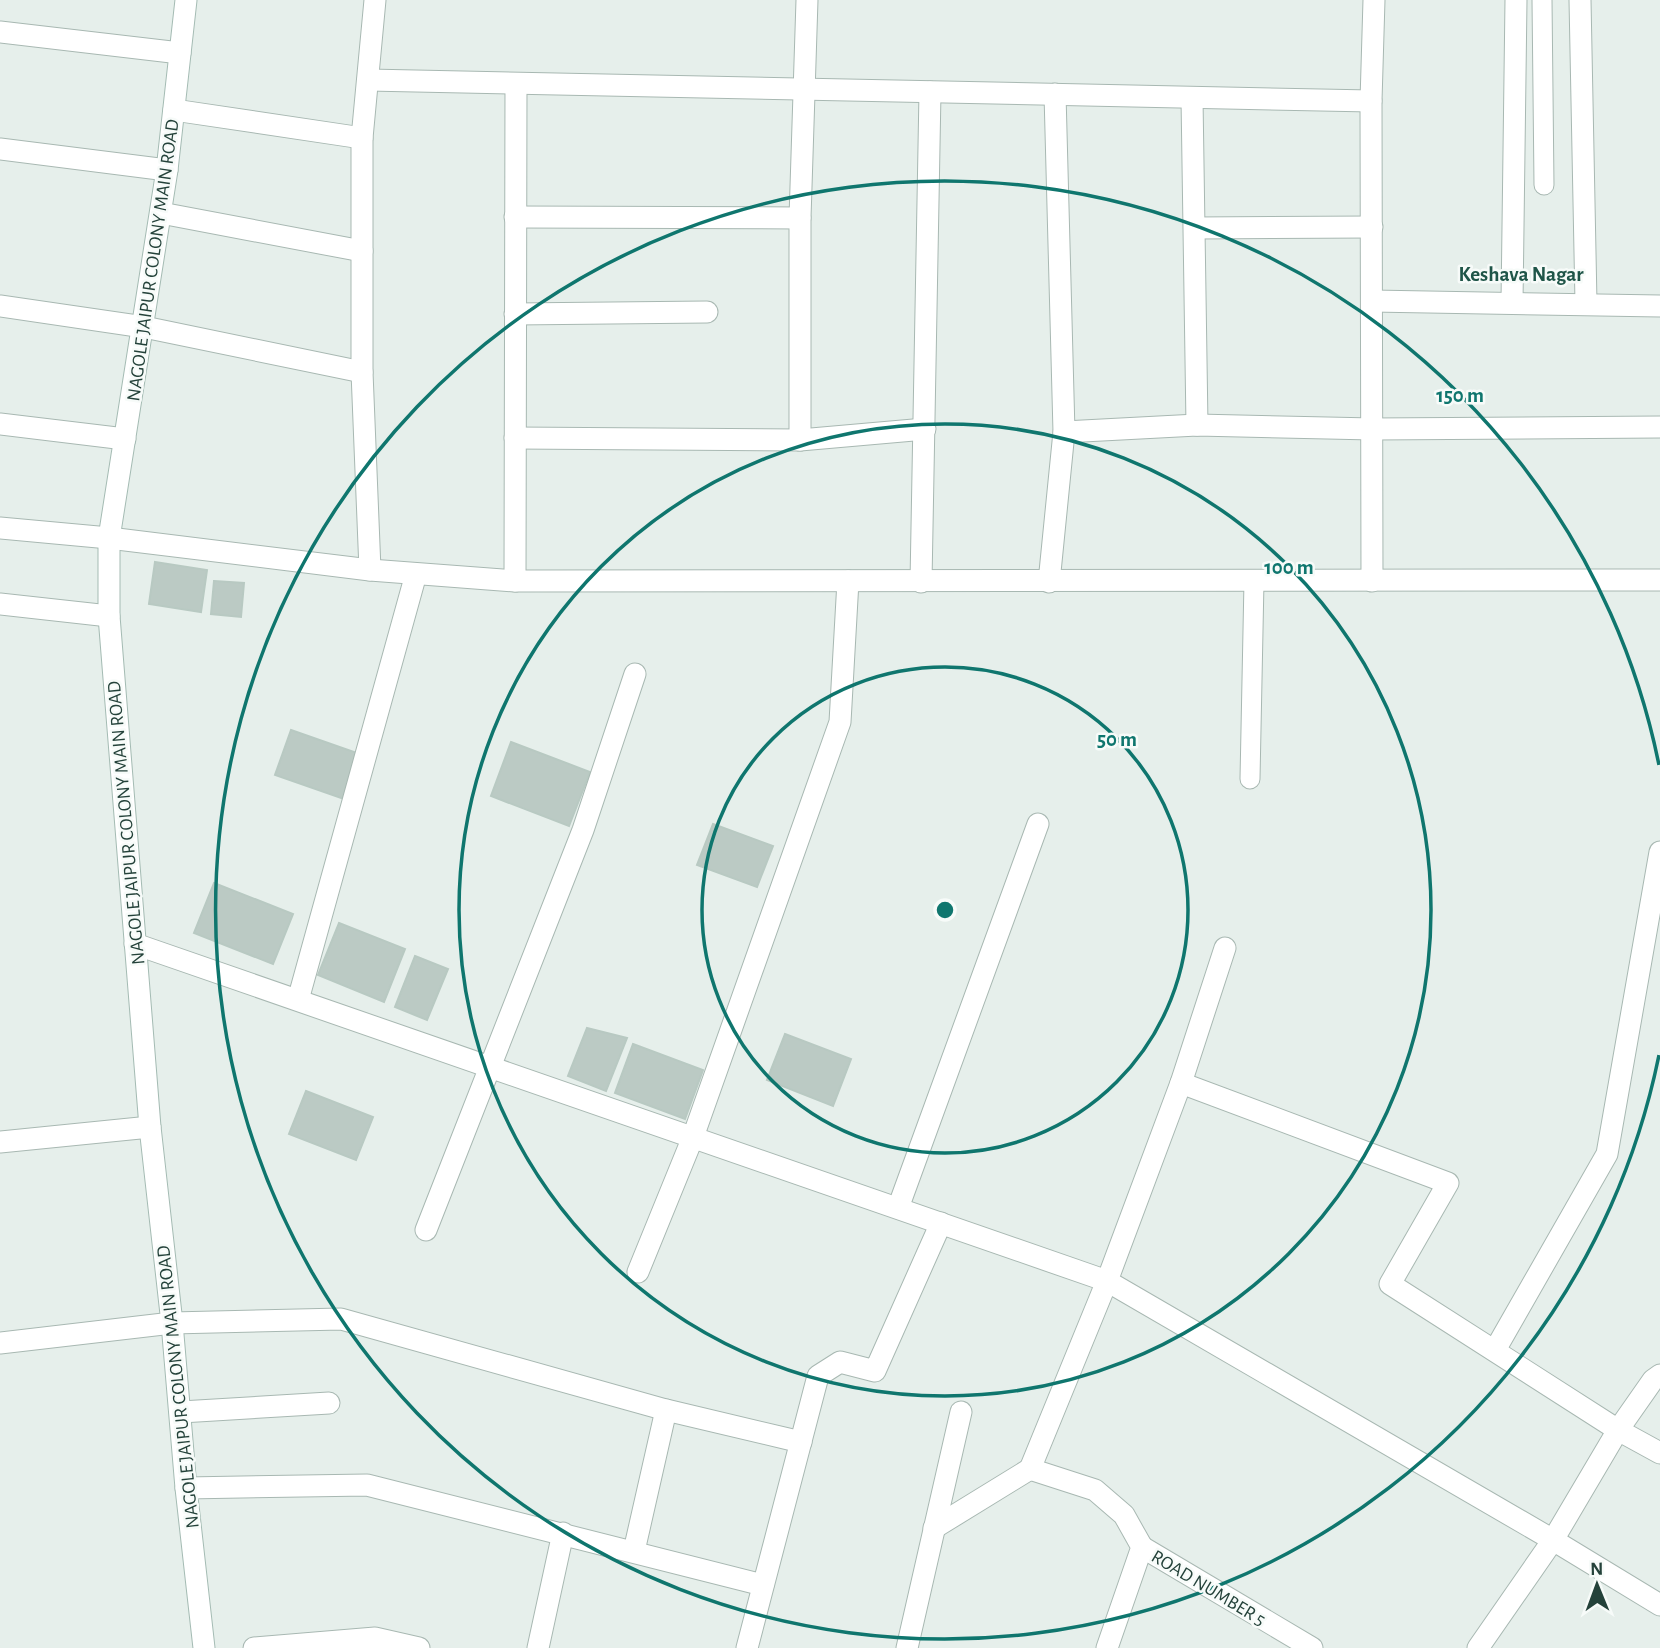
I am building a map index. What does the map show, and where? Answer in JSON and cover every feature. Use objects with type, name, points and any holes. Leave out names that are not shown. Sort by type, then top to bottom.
[{"type":"street","name":"NAGOLE JAIPUR COLONY MAIN ROAD","points":[[186,0],[161,213],[109,538],[109,616],[150,1127],[204,1648]]},
{"type":"street","points":[[370,570],[362,372],[362,138],[375,0]]},
{"type":"street","points":[[800,440],[800,218],[807,0]]},
{"type":"street","points":[[1372,581],[1371,101],[1374,0]]},
{"type":"street","points":[[1512,302],[1516,0]]},
{"type":"street","points":[[1580,0],[1586,303]]},
{"type":"street","points":[[0,32],[180,53]]},
{"type":"street","points":[[368,80],[1371,101]]},
{"type":"street","points":[[515,581],[516,84]]},
{"type":"street","points":[[921,582],[930,92]]},
{"type":"street","points":[[1049,582],[1064,432],[1055,94]]},
{"type":"street","points":[[1192,98],[1197,425]]},
{"type":"street","points":[[174,110],[362,138]]},
{"type":"street","points":[[0,149],[167,170]]},
{"type":"street","points":[[161,213],[362,251]]},
{"type":"street","points":[[515,217],[800,218]]},
{"type":"street","points":[[1195,228],[1372,227]]},
{"type":"street","points":[[1372,301],[1660,306]]},
{"type":"street","points":[[0,306],[144,327],[362,372]]},
{"type":"street","points":[[515,314],[707,312]]},
{"type":"street","points":[[0,424],[125,439]]},
{"type":"street","points":[[1064,432],[1197,425],[1373,429],[1660,427]]},
{"type":"street","points":[[515,438],[800,440],[925,429]]},
{"type":"street","points":[[0,528],[109,538],[370,570],[515,581],[1660,580]]},
{"type":"street","points":[[298,1000],[416,574]]},
{"type":"street","points":[[638,1272],[694,1137],[840,722],[848,581]]},
{"type":"street","points":[[0,604],[109,616]]},
{"type":"street","points":[[426,1230],[583,830],[635,674]]},
{"type":"street","points":[[898,1208],[1038,824]]},
{"type":"street","points":[[1495,1350],[1607,1154],[1660,852]]},
{"type":"street","points":[[135,944],[1107,1281],[1660,1605]]},
{"type":"street","points":[[934,1528],[1031,1469],[1107,1281],[1181,1083],[1225,948]]},
{"type":"street","points":[[1181,1083],[1448,1183],[1390,1284],[1618,1430],[1660,1452]]},
{"type":"street","points":[[0,1142],[150,1127]]},
{"type":"street","points":[[747,1648],[818,1376],[840,1362],[875,1371],[942,1223]]},
{"type":"street","points":[[0,1343],[172,1323],[341,1319],[666,1410],[801,1441]]},
{"type":"street","points":[[1478,1648],[1553,1540],[1618,1430],[1653,1380],[1660,1375]]},
{"type":"street","points":[[181,1412],[329,1404]]},
{"type":"street","points":[[634,1551],[666,1410]]},
{"type":"street","points":[[907,1648],[961,1412]]},
{"type":"street","points":[[1031,1469],[1096,1490],[1124,1515],[1142,1547],[1107,1648]]},
{"type":"street","points":[[186,1488],[367,1485],[763,1585]]},
{"type":"street","points":[[538,1648],[564,1533]]},
{"type":"street","name":"ROAD NUMBER 5","points":[[1142,1547],[1312,1648]]},
{"type":"street","points":[[254,1648],[374,1638],[419,1648]]},
{"type":"lane","points":[[1542,0],[1544,185]]},
{"type":"lane","points":[[1251,779],[1254,581]]},
{"type":"building","points":[[155,562],[207,570],[201,612],[149,604]]},
{"type":"building","points":[[214,581],[244,583],[241,617],[211,614]]},
{"type":"building","points":[[291,730],[360,754],[344,799],[275,775]]},
{"type":"building","points":[[511,742],[590,772],[569,826],[491,796]]},
{"type":"building","points":[[713,824],[773,846],[757,887],[697,865]]},
{"type":"building","points":[[214,883],[293,914],[273,964],[194,933]]},
{"type":"building","points":[[339,923],[405,949],[384,1002],[318,975]]},
{"type":"building","points":[[415,956],[448,969],[427,1020],[395,1007]]},
{"type":"building","points":[[587,1028],[627,1038],[606,1091],[568,1076]]},
{"type":"building","points":[[785,1034],[851,1059],[833,1106],[767,1080]]},
{"type":"building","points":[[633,1044],[703,1070],[685,1119],[615,1093]]},
{"type":"building","points":[[306,1091],[373,1117],[356,1160],[289,1134]]},
{"type":"district","name":"Keshava Nagar","points":[[1521,274]]}]
